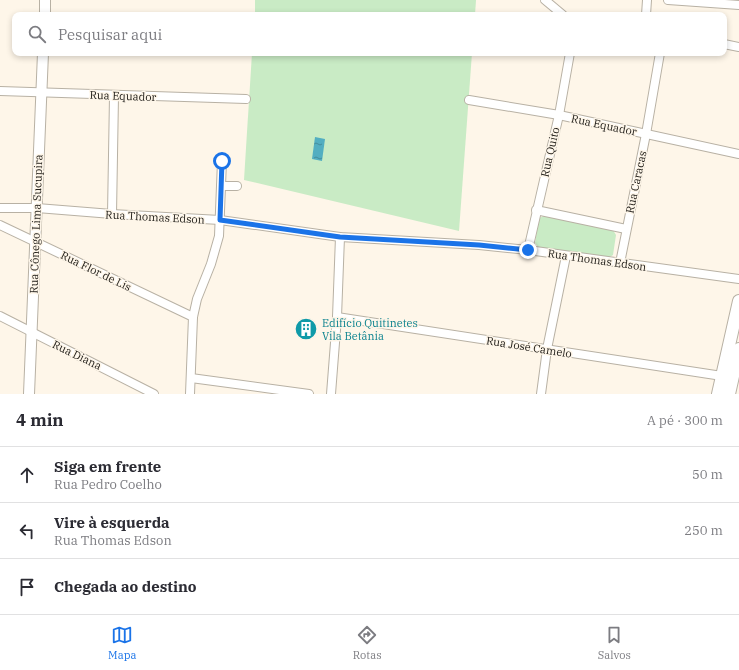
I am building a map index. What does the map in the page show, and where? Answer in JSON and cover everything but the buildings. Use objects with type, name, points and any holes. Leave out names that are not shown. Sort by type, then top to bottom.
[{"type":"main road","points":[[718,394],[739,300]]},
{"type":"main road","points":[[729,394],[739,349]]},
{"type":"street","points":[[45,0],[45,12]]},
{"type":"street","points":[[545,0],[559,12]]},
{"type":"street","points":[[646,12],[647,0]]},
{"type":"street","points":[[668,0],[739,4]]},
{"type":"street","points":[[727,45],[739,47]]},
{"type":"street","name":"Rua Cônego Lima Sucupira","points":[[29,394],[43,56]]},
{"type":"street","name":"Rua Quito","points":[[528,250],[569,56]]},
{"type":"street","name":"Rua Caracas","points":[[620,263],[646,134],[659,56]]},
{"type":"street","name":"Rua Equador","points":[[0,91],[114,96],[246,99]]},
{"type":"street","points":[[112,214],[114,96]]},
{"type":"street","name":"Rua Equador","points":[[469,100],[558,115],[739,154]]},
{"type":"street","points":[[190,394],[193,317],[197,299],[216,251],[220,220],[222,161]]},
{"type":"street","points":[[221,186],[237,186]]},
{"type":"street","name":"Rua Thomas Edson","points":[[0,208],[36,208],[220,220],[340,237],[479,245],[528,250],[739,279]]},
{"type":"street","points":[[536,210],[626,229]]},
{"type":"street","name":"Rua Flor de Lis","points":[[0,225],[193,317]]},
{"type":"street","points":[[331,394],[337,317],[340,237]]},
{"type":"street","points":[[540,394],[547,349],[566,256]]},
{"type":"street","name":"Rua Diana","points":[[0,316],[154,394]]},
{"type":"street","name":"Rua José Camelo","points":[[337,317],[722,376]]},
{"type":"street","points":[[191,378],[265,391],[309,394]]},
{"type":"green space","points":[[255,0],[476,0],[475,12],[255,12]]},
{"type":"green space","points":[[252,56],[472,56],[459,231],[244,180]]},
{"type":"green space","points":[[544,216],[613,230],[616,235],[613,255],[608,258],[539,248],[535,243],[539,218]]},
{"type":"water","points":[[315,137],[325,139],[322,161],[312,159]]},
{"type":"place","name":"Edifício Quitinetes Vila Betânia","points":[[306,329]]},
{"type":"route","points":[[222,161],[220,220],[340,237],[479,245],[528,250]]}]
